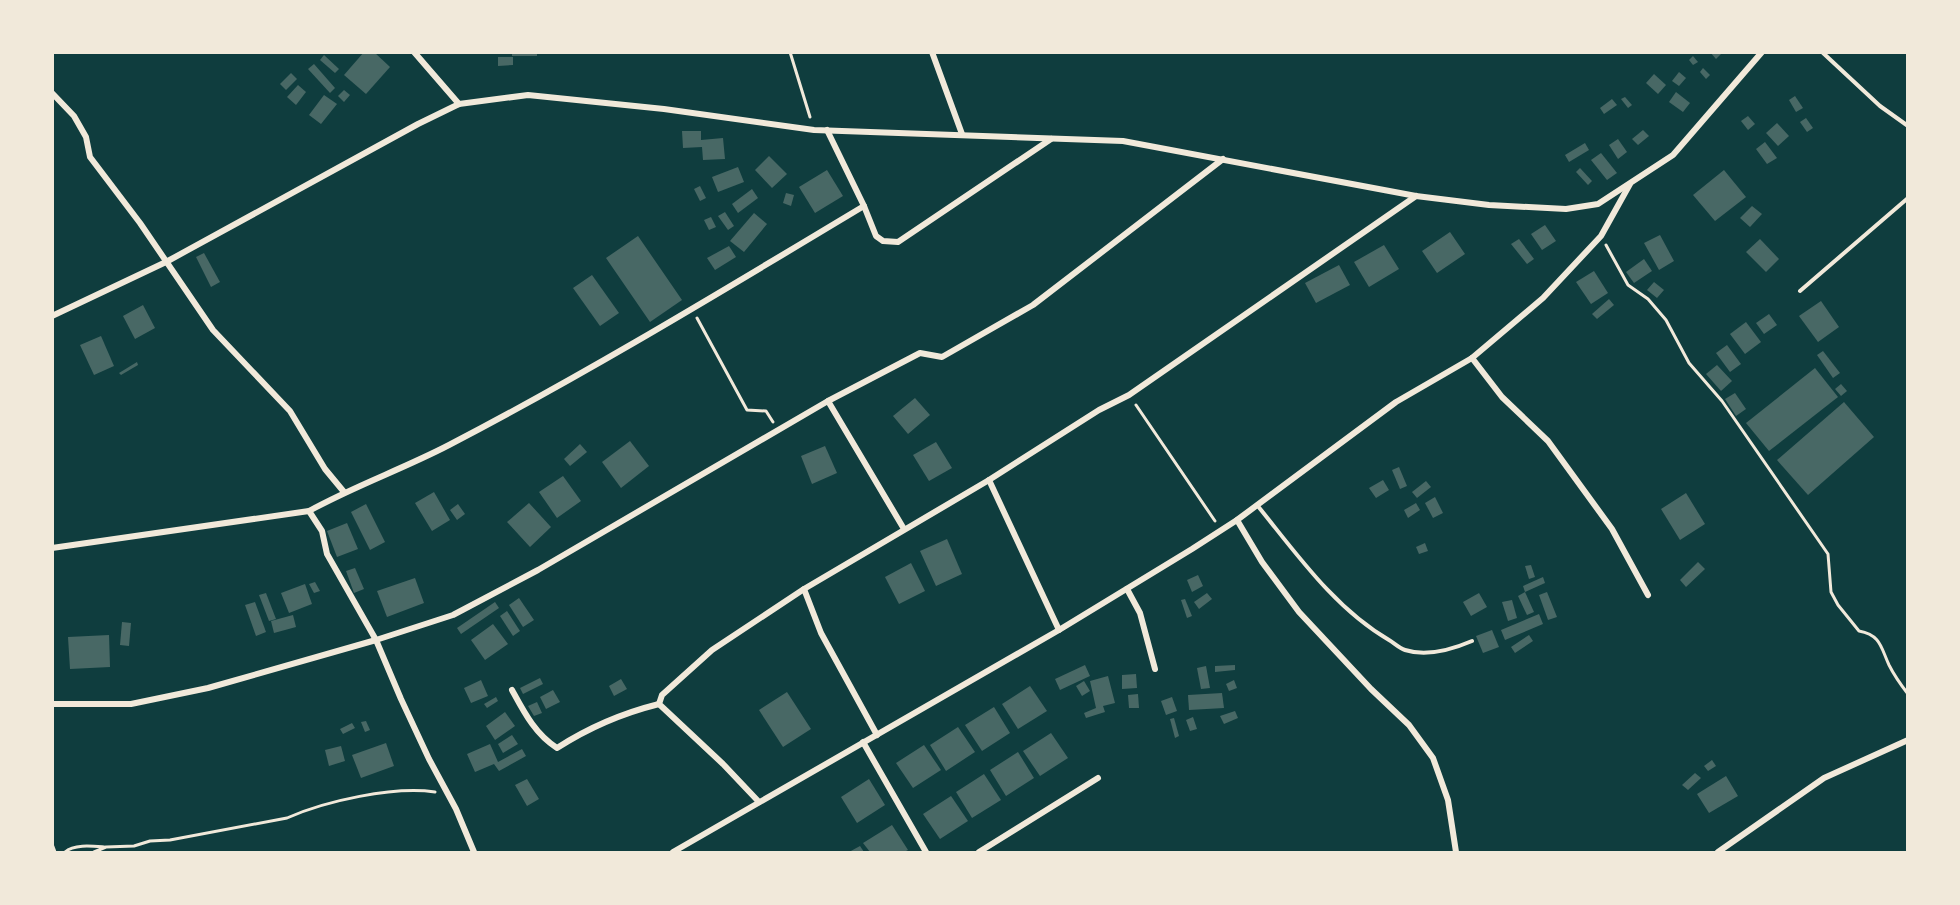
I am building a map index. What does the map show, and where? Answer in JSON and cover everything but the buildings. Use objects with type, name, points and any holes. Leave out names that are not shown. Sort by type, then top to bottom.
[{"type":"street","points":[[414,52],[459,104]]},
{"type":"street","points":[[932,52],[962,134]]},
{"type":"street","points":[[52,316],[166,262],[418,124],[459,104],[528,95],[664,109],[814,130],[1123,141],[1416,196],[1490,205],[1566,209],[1598,204],[1673,155],[1762,52]]},
{"type":"street","points":[[52,93],[74,116],[86,137],[90,157],[140,223],[213,330],[290,411],[325,469],[344,492]]},
{"type":"street","points":[[827,130],[876,236],[883,241],[898,242],[1051,139]]},
{"type":"street","points":[[52,704],[130,704],[208,688],[376,640],[453,615],[538,570],[828,400],[920,353],[942,357],[1033,305],[1223,159]]},
{"type":"street","points":[[673,852],[1059,630],[1126,589],[1237,520],[1396,402],[1472,358],[1543,298],[1600,236],[1631,183]]},
{"type":"street","points":[[659,704],[662,695],[712,650],[804,589],[989,480],[1099,410],[1129,395],[1416,196]]},
{"type":"street","points":[[52,548],[309,510],[344,492],[447,447],[644,339],[864,206]]},
{"type":"street","points":[[1472,358],[1502,397],[1548,441],[1612,529],[1648,595]]},
{"type":"street","points":[[828,400],[904,529]]},
{"type":"street","points":[[989,480],[1059,630]]},
{"type":"street","points":[[309,510],[322,531],[327,554],[376,640],[401,699],[474,852]]},
{"type":"street","points":[[1237,520],[1262,562],[1299,612],[1371,689],[1409,725],[1433,758],[1448,800],[1456,852]]},
{"type":"street","points":[[804,589],[821,633],[877,735]]},
{"type":"street","points":[[1126,589],[1140,613],[1155,669]]},
{"type":"street","points":[[512,690],[533,727],[547,742],[557,748],[572,738],[630,711],[659,704]]},
{"type":"street","points":[[659,704],[723,764],[759,802]]},
{"type":"street","points":[[1718,852],[1824,778],[1908,740]]},
{"type":"street","points":[[863,742],[926,852]]},
{"type":"street","points":[[979,852],[1098,778]]},
{"type":"lane","points":[[1822,52],[1880,106],[1908,126]]},
{"type":"lane","points":[[1800,291],[1908,198]]},
{"type":"lane","points":[[1257,505],[1341,604],[1371,630],[1404,650],[1424,653],[1437,653],[1472,641]]},
{"type":"path","points":[[790,52],[814,130]]},
{"type":"path","points":[[1600,236],[1628,285],[1648,299],[1666,320],[1689,363],[1722,401],[1828,554],[1830,592],[1859,631],[1870,633],[1879,641],[1890,667],[1908,694]]},
{"type":"path","points":[[692,309],[747,410],[766,411],[777,428]]},
{"type":"path","points":[[1129,395],[1221,530]]},
{"type":"path","points":[[65,852],[68,849],[88,846],[135,846],[150,841],[170,840],[287,818],[323,805],[375,794],[425,791],[448,794]]},
{"type":"path","points":[[52,844],[55,852]]},
{"type":"path","points":[[94,852],[106,847]]}]
